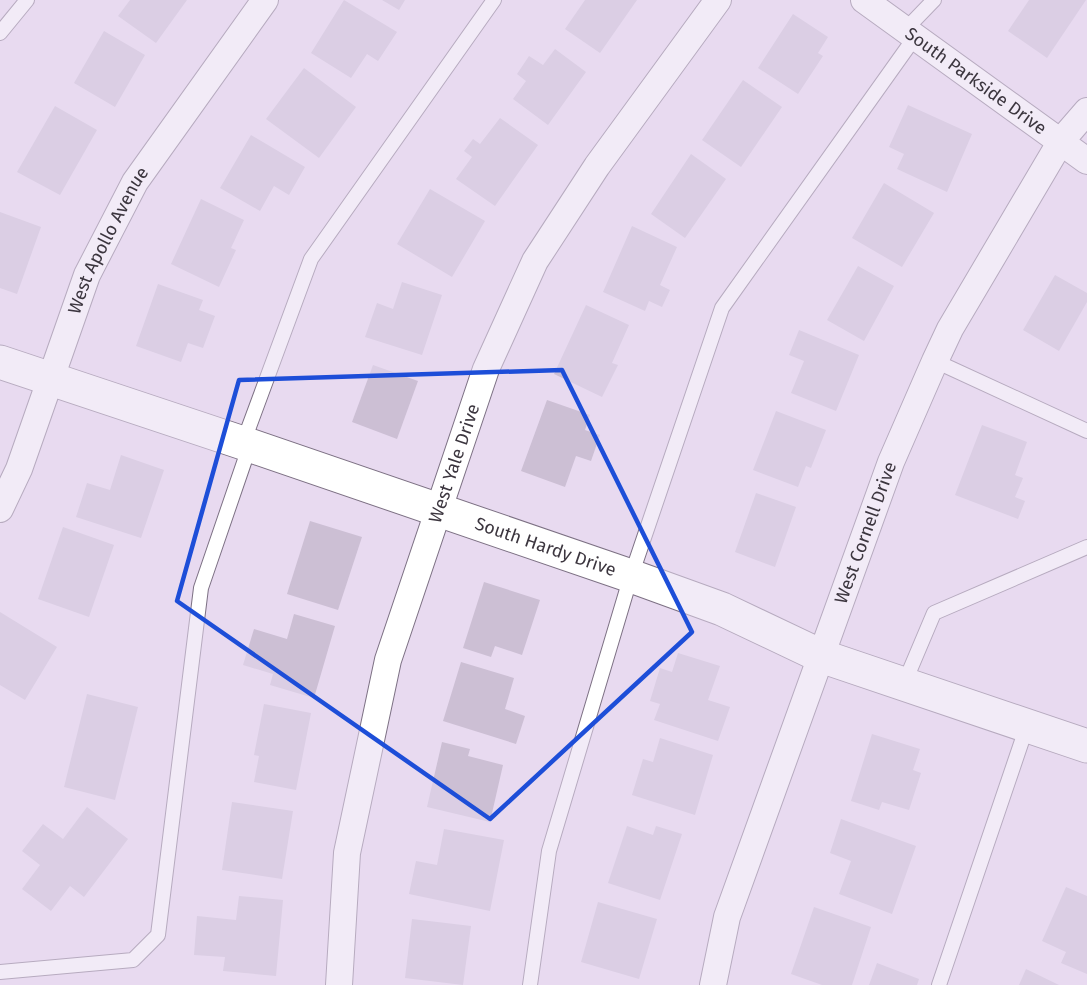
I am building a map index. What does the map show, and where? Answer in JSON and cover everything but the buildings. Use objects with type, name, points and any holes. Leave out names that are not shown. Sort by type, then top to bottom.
[{"type":"street","name":"West Apollo Avenue","points":[[0,509],[19,469],[87,275],[135,182],[265,0]]},
{"type":"street","name":"West Yale Drive","points":[[339,985],[347,853],[388,660],[486,369],[535,261],[597,166],[718,0]]},
{"type":"street","name":"South Parkside Drive","points":[[864,0],[1087,161]]},
{"type":"street","name":"West Cornell Drive","points":[[713,985],[727,917],[891,462],[950,329],[1061,141],[1087,111]]},
{"type":"street","name":"South Hardy Drive","points":[[0,362],[631,576],[722,609],[821,656],[1087,746]]},
{"type":"lane","points":[[0,33],[27,0]]},
{"type":"lane","points":[[0,972],[133,960],[158,935],[201,588],[246,444],[311,258],[494,0]]},
{"type":"lane","points":[[530,985],[549,851],[631,576],[722,308],[934,0]]},
{"type":"lane","points":[[936,361],[1087,431]]},
{"type":"lane","points":[[904,684],[934,613],[1087,547]]},
{"type":"lane","points":[[939,985],[1028,726]]},
{"type":"highlighted area","points":[[562,370],[692,632],[490,819],[177,601],[239,380]]}]
